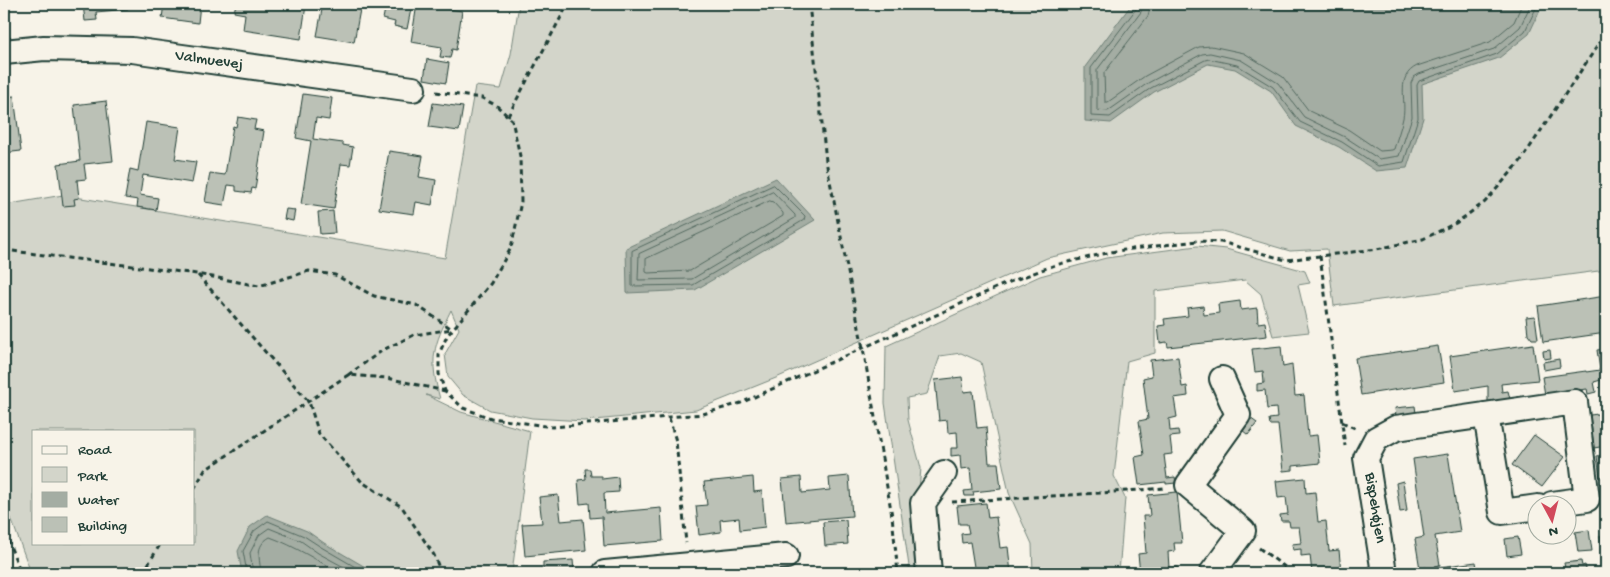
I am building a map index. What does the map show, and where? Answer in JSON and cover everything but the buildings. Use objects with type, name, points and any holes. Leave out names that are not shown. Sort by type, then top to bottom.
[{"type":"street","name":"Valmuevej","points":[[4,52],[49,48],[132,50],[413,89]]},
{"type":"street","points":[[1212,573],[1243,531],[1188,486],[1238,415],[1222,380]]},
{"type":"street","name":"Bispehøjen","points":[[1384,573],[1366,458],[1376,439],[1396,428],[1575,402],[1587,499],[1578,500]]},
{"type":"street","points":[[1486,415],[1502,512],[1528,508]]},
{"type":"street","points":[[929,573],[924,504],[944,473]]},
{"type":"street","points":[[606,573],[685,570],[786,556]]},
{"type":"path","points":[[508,116],[568,4]]},
{"type":"path","points":[[810,4],[826,161],[863,348],[892,516],[898,573]]},
{"type":"path","points":[[413,89],[482,98],[497,106],[512,120],[520,156],[521,202],[511,248],[491,282],[447,336],[439,354],[439,374],[446,392],[462,408],[491,418],[552,427],[703,414],[741,403],[1007,283],[1055,265],[1116,251],[1197,240],[1221,242],[1286,260],[1377,249],[1423,239],[1456,223],[1485,202],[1520,162],[1606,33]]},
{"type":"path","points":[[4,250],[197,274],[259,286],[309,271],[335,275],[374,296],[416,306],[452,329]]},
{"type":"path","points":[[1320,256],[1345,450]]},
{"type":"path","points":[[197,274],[309,402],[319,434],[362,482],[402,507],[434,555],[441,573]]},
{"type":"path","points":[[195,487],[205,470],[309,402],[383,350],[414,335],[452,329]]},
{"type":"path","points":[[348,375],[387,378],[446,392]]},
{"type":"path","points":[[669,418],[676,441],[687,557],[685,570]]},
{"type":"path","points":[[924,504],[1188,486]]},
{"type":"path","points":[[4,531],[21,573]]},
{"type":"path","points":[[1241,534],[1292,573]]},
{"type":"path","points":[[143,573],[160,544]]},
{"type":"green space","points":[[519,4],[1606,4],[1606,270],[1334,306],[1327,249],[1290,251],[1222,231],[1163,233],[1047,258],[776,378],[696,410],[584,421],[532,418],[490,410],[463,395],[448,377],[445,354],[459,329],[451,310],[440,334],[435,353],[435,373],[440,399],[426,395],[461,412],[530,431],[512,573],[31,573],[4,499],[4,205],[63,195],[445,258],[475,86],[501,89],[511,54]]},
{"type":"green space","points":[[1197,246],[1226,249],[1305,271],[1310,283],[1298,285],[1309,332],[1273,336],[1261,294],[1245,280],[1155,291],[1155,353],[1127,361],[1114,476],[1125,498],[1119,573],[1033,573],[1032,544],[1009,493],[981,362],[961,353],[940,356],[927,394],[907,398],[908,420],[921,468],[918,502],[926,573],[910,573],[885,403],[886,346],[1040,276],[1106,258]]},
{"type":"water","points":[[1134,4],[1543,4],[1529,34],[1499,58],[1422,84],[1423,118],[1407,168],[1376,171],[1339,147],[1296,126],[1271,91],[1235,69],[1208,64],[1154,92],[1111,123],[1085,121],[1085,67],[1128,9]]},
{"type":"water","points":[[776,178],[815,220],[695,290],[627,293],[626,248]]},
{"type":"water","points":[[267,515],[307,531],[367,568],[391,570],[394,573],[242,573],[238,551],[250,527]]}]
